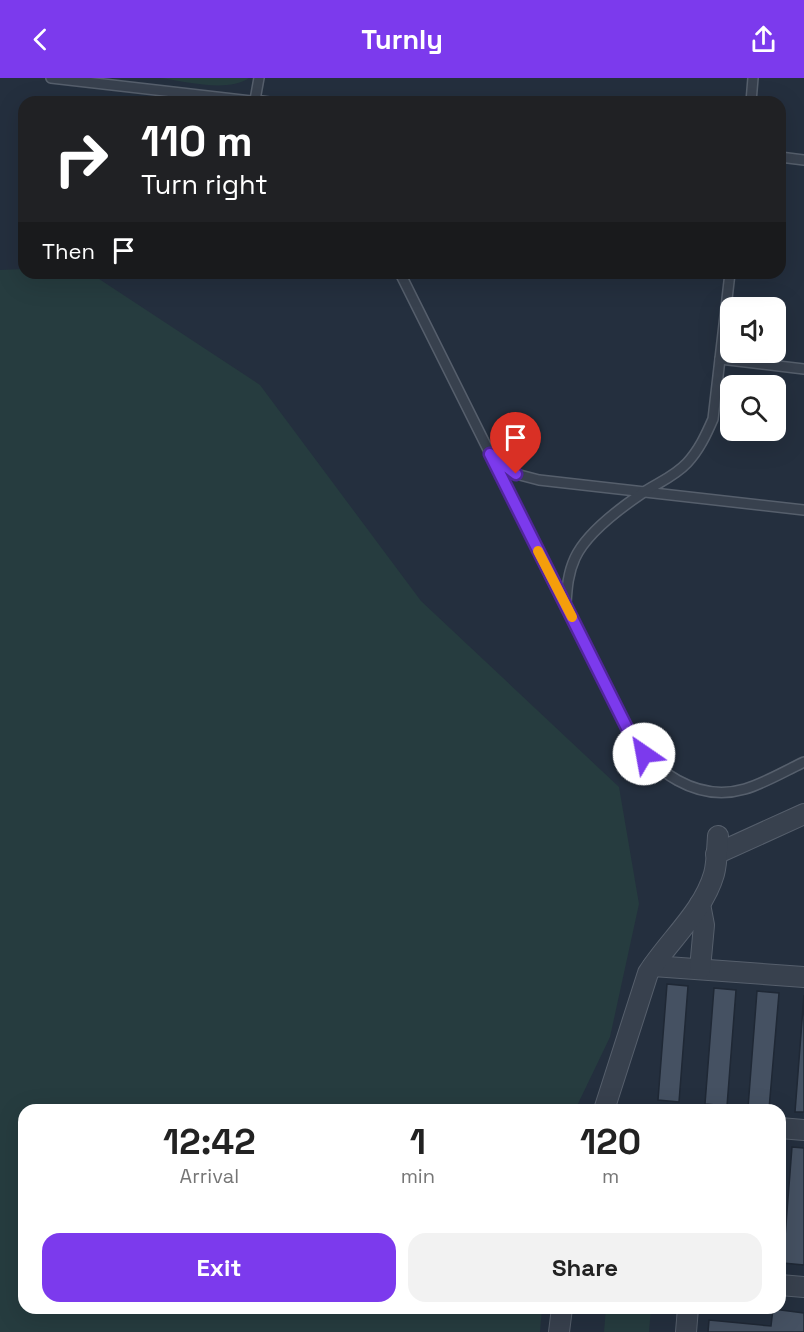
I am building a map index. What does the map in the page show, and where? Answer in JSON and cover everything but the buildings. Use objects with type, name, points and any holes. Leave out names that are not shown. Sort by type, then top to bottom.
[{"type":"street","points":[[606,1104],[648,973],[700,904],[714,872],[717,845],[804,814]]},
{"type":"street","points":[[700,904],[704,925],[700,969]]},
{"type":"street","points":[[653,966],[804,977]]},
{"type":"street","points":[[786,1128],[804,1130]]},
{"type":"street","points":[[786,1286],[804,1287]]},
{"type":"street","points":[[560,1332],[562,1314]]},
{"type":"street","points":[[686,1332],[688,1314]]},
{"type":"lane","points":[[51,78],[213,96]]},
{"type":"lane","points":[[258,96],[259,78]]},
{"type":"lane","points":[[752,96],[753,78]]},
{"type":"lane","points":[[786,158],[804,160]]},
{"type":"lane","points":[[402,279],[629,732],[644,754],[665,773],[705,791],[732,792],[747,789],[804,762]]},
{"type":"lane","points":[[727,297],[729,279]]},
{"type":"lane","points":[[566,605],[568,579],[576,556],[591,536],[615,513],[643,493],[668,480],[687,463],[704,440],[713,419],[720,360]]},
{"type":"lane","points":[[748,363],[804,369]]},
{"type":"lane","points":[[490,454],[516,474],[539,480],[804,510]]},
{"type":"green space","points":[[160,78],[249,78],[229,85],[218,85]]},
{"type":"green space","points":[[18,269],[18,279],[99,279],[260,385],[421,601],[619,787],[639,904],[610,1037],[578,1104],[18,1104],[18,1314],[542,1314],[540,1332],[0,1332],[0,270]]},
{"type":"green space","points":[[606,1314],[650,1314],[649,1332],[604,1332]]},
{"type":"slow traffic","points":[[538,551],[572,617]]},
{"type":"route","points":[[516,474],[490,454],[629,732],[644,754]]}]
